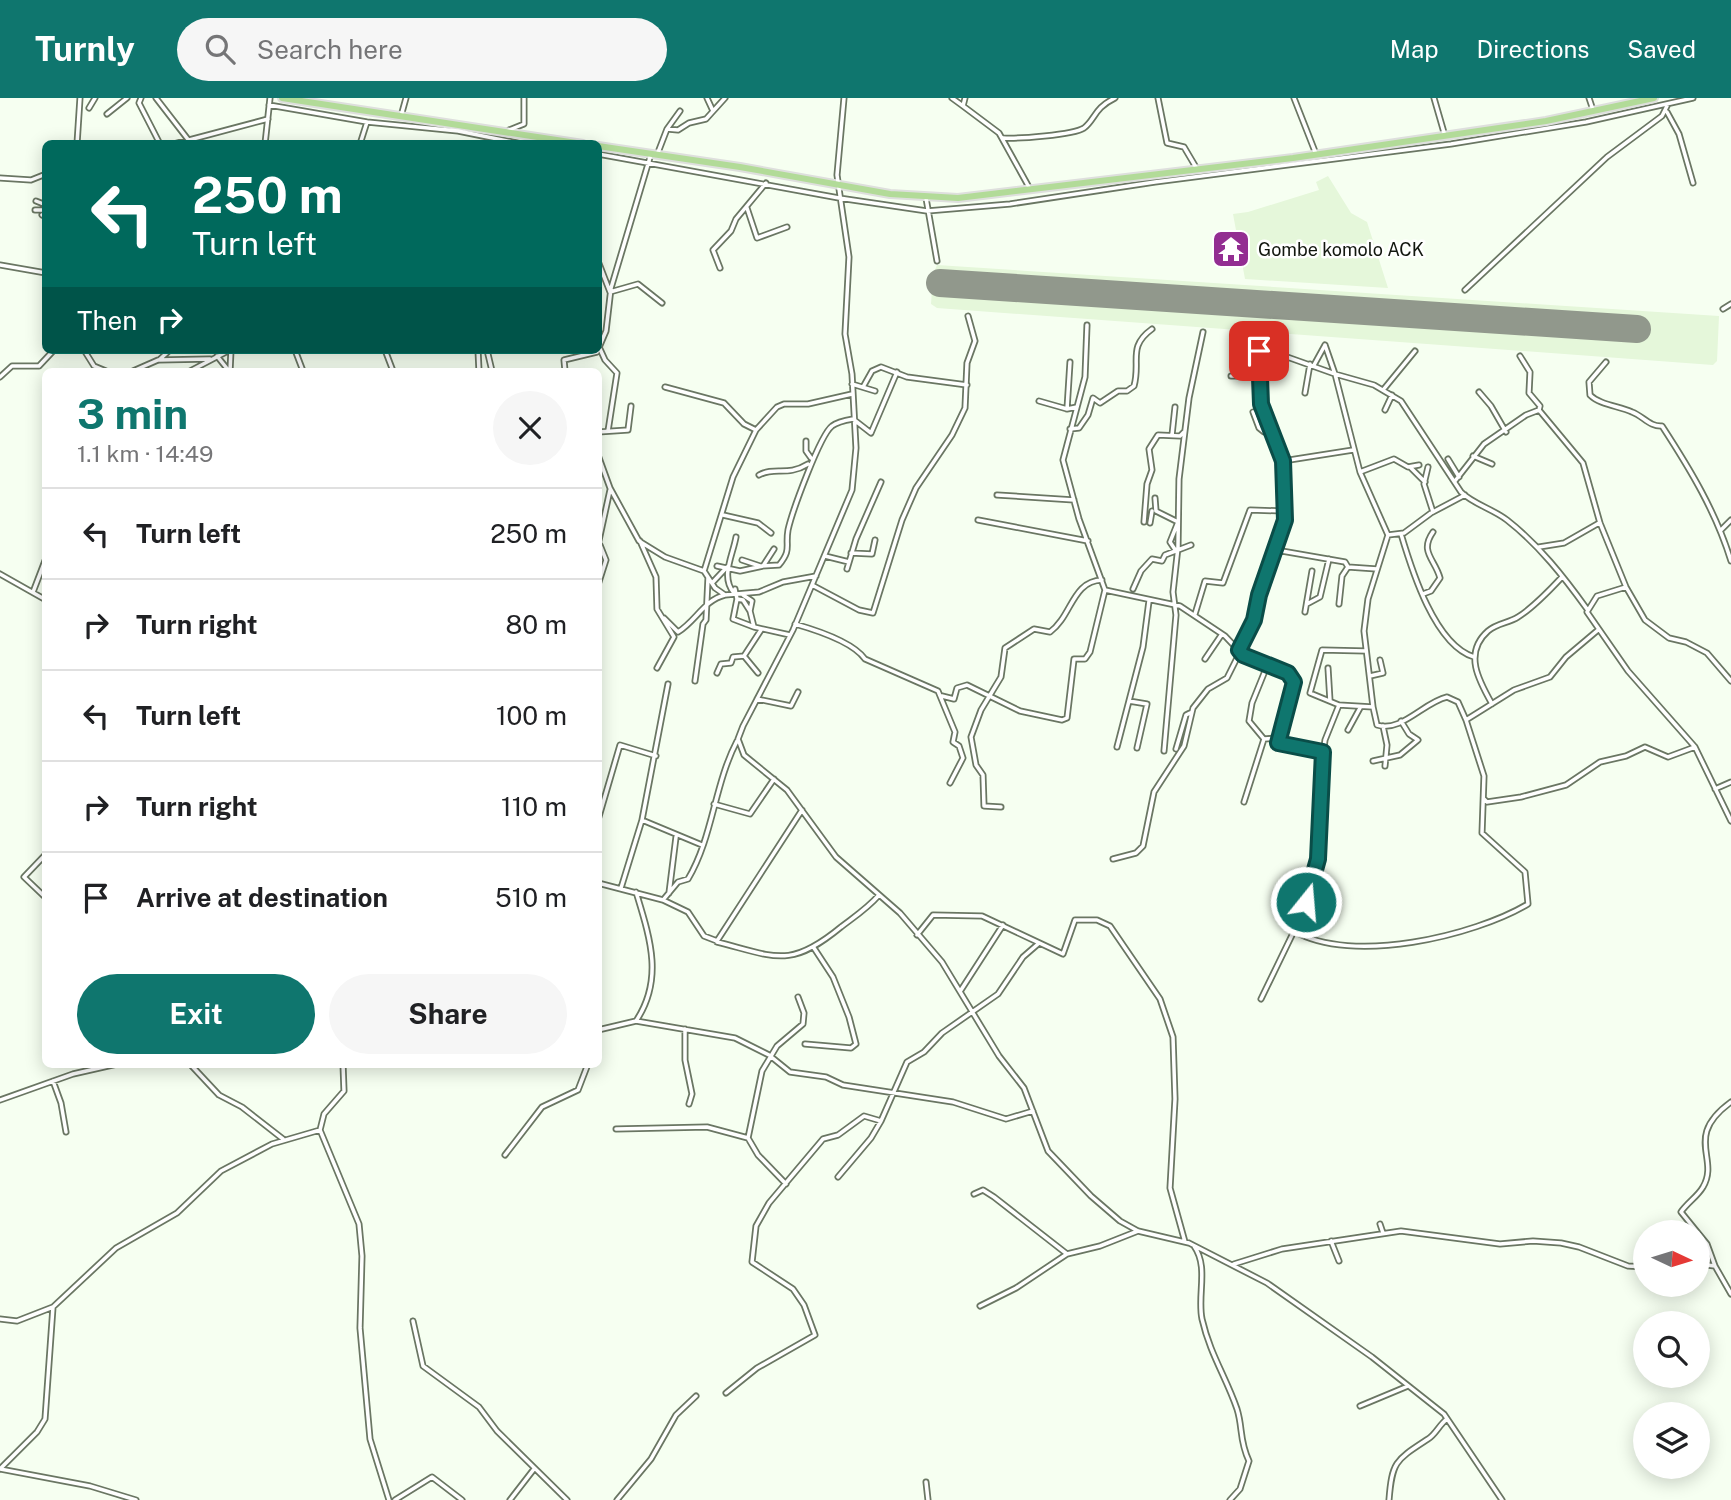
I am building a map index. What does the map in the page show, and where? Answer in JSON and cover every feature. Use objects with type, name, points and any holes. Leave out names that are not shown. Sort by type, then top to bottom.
[{"type":"highway","points":[[282,98],[559,140]]},
{"type":"highway","points":[[602,147],[926,198],[1031,191],[1316,154],[1593,112],[1654,98]]},
{"type":"street","points":[[77,140],[80,98]]},
{"type":"street","points":[[89,108],[95,98]]},
{"type":"street","points":[[107,114],[127,98]]},
{"type":"street","points":[[141,98],[143,113],[158,140]]},
{"type":"street","points":[[156,98],[187,140]]},
{"type":"street","points":[[265,140],[270,98]]},
{"type":"street","points":[[401,117],[406,98]]},
{"type":"street","points":[[503,131],[519,129],[524,124],[524,98]]},
{"type":"street","points":[[707,98],[713,111]]},
{"type":"street","points":[[667,129],[678,130],[689,122],[706,119],[725,98]]},
{"type":"street","points":[[663,900],[678,881],[688,880],[703,845],[723,769],[790,635],[852,490],[856,448],[852,384],[845,334],[849,257],[838,185],[844,98]]},
{"type":"street","points":[[952,98],[993,127],[1003,138],[1031,191]]},
{"type":"street","points":[[963,106],[965,98]]},
{"type":"street","points":[[1003,138],[1056,135],[1082,129],[1099,107],[1115,98]]},
{"type":"street","points":[[1158,98],[1167,143],[1184,147],[1199,170]]},
{"type":"street","points":[[1294,98],[1316,154]]},
{"type":"street","points":[[1434,98],[1445,136]]},
{"type":"street","points":[[1589,98],[1593,112]]},
{"type":"street","points":[[602,155],[839,198],[927,211],[1010,204],[1547,130],[1667,106],[1693,98]]},
{"type":"street","points":[[270,105],[367,122],[458,131],[505,140]]},
{"type":"street","points":[[1667,106],[1667,112],[1679,134],[1693,183]]},
{"type":"street","points":[[602,338],[610,292],[648,164],[680,111]]},
{"type":"street","points":[[1465,290],[1607,157],[1667,112]]},
{"type":"street","points":[[199,140],[268,119]]},
{"type":"street","points":[[361,140],[367,122]]},
{"type":"street","points":[[521,140],[522,134]]},
{"type":"street","points":[[0,178],[31,180],[42,176]]},
{"type":"street","points":[[720,268],[712,252],[766,183]]},
{"type":"street","points":[[926,198],[937,261]]},
{"type":"street","points":[[36,201],[42,208]]},
{"type":"street","points":[[747,206],[757,238],[787,227]]},
{"type":"street","points":[[35,210],[42,211]]},
{"type":"street","points":[[0,265],[42,272]]},
{"type":"street","points":[[602,271],[610,292]]},
{"type":"street","points":[[610,292],[638,284],[662,303]]},
{"type":"street","points":[[1723,309],[1731,304]]},
{"type":"street","points":[[812,585],[859,610],[873,613],[902,520],[925,472],[961,418],[967,402],[967,363],[975,341],[968,316]]},
{"type":"street","points":[[795,624],[825,632],[838,642],[859,651],[865,659],[914,678],[942,696],[954,699],[957,688],[967,685],[990,698],[1028,713],[1062,720],[1067,718],[1074,659],[1087,658],[1105,590],[1063,460],[1085,377],[1087,325]]},
{"type":"street","points":[[1070,429],[1079,428],[1088,415],[1093,398],[1100,403],[1118,391],[1127,391],[1134,386],[1137,372],[1136,348],[1140,338],[1152,329]]},
{"type":"street","points":[[1164,751],[1169,719],[1176,605],[1173,592],[1185,430],[1203,332]]},
{"type":"street","points":[[1242,337],[1259,347],[1382,390],[1408,409],[1465,495],[1494,511],[1537,547],[1562,577],[1628,671],[1695,747],[1731,821]]},
{"type":"street","points":[[1294,931],[1327,943],[1420,943],[1478,926],[1528,904],[1525,872],[1482,833],[1482,767],[1458,702],[1447,697],[1401,721],[1384,726],[1377,725],[1366,651],[1365,620],[1388,536],[1360,472],[1325,345],[1312,365],[1305,393]]},
{"type":"street","points":[[1113,859],[1136,853],[1143,846],[1154,792],[1184,746],[1192,712],[1208,689],[1227,678],[1254,620],[1259,595],[1285,524],[1283,461],[1261,404],[1259,347]]},
{"type":"street","points":[[1382,390],[1415,351]]},
{"type":"street","points":[[602,353],[617,373],[608,431]]},
{"type":"street","points":[[0,377],[12,366],[39,366],[50,354]]},
{"type":"street","points":[[140,368],[166,354]]},
{"type":"street","points":[[195,368],[222,354]]},
{"type":"street","points":[[565,368],[564,360],[591,354]]},
{"type":"street","points":[[217,356],[227,368]]},
{"type":"street","points":[[1520,356],[1530,372],[1530,393],[1540,406],[1539,410],[1580,458],[1600,523],[1626,587],[1645,620],[1657,632],[1707,653],[1731,681]]},
{"type":"street","points":[[159,360],[210,359]]},
{"type":"street","points":[[1067,409],[1070,362]]},
{"type":"street","points":[[1606,362],[1589,382],[1590,395],[1595,400],[1641,415],[1656,426],[1662,426],[1686,462],[1721,530],[1731,561]]},
{"type":"street","points":[[863,387],[876,369],[881,367],[907,377],[967,385]]},
{"type":"street","points":[[853,419],[871,433],[897,372]]},
{"type":"street","points":[[1231,376],[1259,376]]},
{"type":"street","points":[[852,384],[875,391]]},
{"type":"street","points":[[665,387],[724,403],[744,424],[755,430]]},
{"type":"street","points":[[1479,392],[1491,406],[1506,432]]},
{"type":"street","points":[[704,571],[738,465],[755,430],[777,407],[808,404],[852,394]]},
{"type":"street","points":[[1385,410],[1392,395]]},
{"type":"street","points":[[1039,401],[1067,409],[1077,407]]},
{"type":"street","points":[[602,432],[628,430],[631,406]]},
{"type":"street","points":[[1172,435],[1175,407]]},
{"type":"street","points":[[1455,481],[1484,444],[1506,432],[1526,415],[1539,410]]},
{"type":"street","points":[[1253,412],[1259,428],[1265,432],[1270,431]]},
{"type":"street","points":[[759,475],[765,471],[788,473],[810,460],[822,445],[830,427],[853,419]]},
{"type":"street","points":[[1150,523],[1147,484],[1152,470],[1149,449],[1158,435],[1182,436],[1185,430]]},
{"type":"street","points":[[717,566],[740,571],[779,565],[787,556],[790,546],[788,532],[806,484],[810,460],[806,441]]},
{"type":"street","points":[[1283,461],[1354,450]]},
{"type":"street","points":[[1473,456],[1492,464]]},
{"type":"street","points":[[1360,472],[1394,459],[1410,467],[1425,482]]},
{"type":"street","points":[[1448,459],[1459,477]]},
{"type":"street","points":[[1410,467],[1419,465]]},
{"type":"street","points":[[602,466],[610,488],[653,568],[658,587],[657,609],[674,637],[657,668]]},
{"type":"street","points":[[1428,467],[1425,482],[1433,512]]},
{"type":"street","points":[[847,569],[881,482]]},
{"type":"street","points":[[602,529],[610,488]]},
{"type":"street","points":[[997,495],[1074,500]]},
{"type":"street","points":[[1388,536],[1401,534],[1433,512],[1465,495]]},
{"type":"street","points":[[1144,522],[1156,498]]},
{"type":"street","points":[[1195,615],[1205,581],[1223,583],[1250,510],[1284,511]]},
{"type":"street","points":[[1151,511],[1178,522]]},
{"type":"street","points":[[723,515],[758,523],[771,533]]},
{"type":"street","points":[[978,520],[1088,541]]},
{"type":"street","points":[[1721,530],[1731,520]]},
{"type":"street","points":[[1537,547],[1564,543],[1600,523]]},
{"type":"street","points":[[1423,594],[1431,591],[1440,578],[1426,553],[1427,540],[1433,532]]},
{"type":"street","points":[[1401,534],[1423,594],[1452,646],[1474,657]]},
{"type":"street","points":[[736,537],[727,567],[729,587],[752,601],[750,611]]},
{"type":"street","points":[[851,553],[872,554],[875,540]]},
{"type":"street","points":[[639,541],[665,557],[704,571],[725,595]]},
{"type":"street","points":[[1133,589],[1141,571],[1152,559],[1162,561],[1165,555],[1191,545]]},
{"type":"street","points":[[760,566],[774,549]]},
{"type":"street","points":[[1276,550],[1345,562],[1348,567]]},
{"type":"street","points":[[602,551],[606,559],[602,572]]},
{"type":"street","points":[[825,556],[849,562]]},
{"type":"street","points":[[1307,604],[1320,597],[1329,559]]},
{"type":"street","points":[[742,560],[760,566]]},
{"type":"street","points":[[713,582],[727,567]]},
{"type":"street","points":[[1348,567],[1377,569]]},
{"type":"street","points":[[1339,604],[1342,576],[1348,567]]},
{"type":"street","points":[[33,592],[42,568]]},
{"type":"street","points":[[1305,612],[1312,571]]},
{"type":"street","points":[[0,575],[42,598]]},
{"type":"street","points":[[743,594],[816,576]]},
{"type":"street","points":[[1492,704],[1477,675],[1474,657],[1487,631],[1519,617],[1562,577]]},
{"type":"street","points":[[695,681],[703,624],[706,620],[708,578]]},
{"type":"street","points":[[1000,807],[984,806],[983,775],[976,765],[971,737],[981,710],[1001,677],[1005,648],[1034,629],[1050,632],[1064,619],[1085,582],[1102,580]]},
{"type":"street","points":[[1587,609],[1597,596],[1626,587]]},
{"type":"street","points":[[1105,590],[1176,605],[1222,634],[1243,655],[1288,673],[1294,682],[1277,738],[1278,743],[1323,752]]},
{"type":"street","points":[[662,616],[678,632],[693,622],[706,604],[735,592]]},
{"type":"street","points":[[735,592],[737,599],[733,619],[761,630],[790,635]]},
{"type":"street","points":[[737,599],[743,600],[750,611],[754,627]]},
{"type":"street","points":[[1117,747],[1143,648],[1149,601]]},
{"type":"street","points":[[744,656],[761,630]]},
{"type":"street","points":[[1466,720],[1514,690],[1550,677],[1566,657],[1598,630]]},
{"type":"street","points":[[1205,659],[1222,634]]},
{"type":"street","points":[[1366,651],[1322,650],[1310,693],[1339,705],[1373,707]]},
{"type":"street","points":[[744,656],[758,673]]},
{"type":"street","points":[[717,673],[721,664],[731,663],[733,657],[744,656]]},
{"type":"street","points":[[1380,660],[1383,673],[1388,677]]},
{"type":"street","points":[[1264,739],[1249,721],[1252,703],[1267,665]]},
{"type":"street","points":[[1328,668],[1330,701]]},
{"type":"street","points":[[1370,676],[1383,673]]},
{"type":"street","points":[[621,888],[642,820],[668,684]]},
{"type":"street","points":[[757,699],[791,706],[798,692]]},
{"type":"street","points":[[942,696],[954,732],[953,742],[959,746],[963,758],[950,783]]},
{"type":"street","points":[[1129,701],[1147,704],[1137,748]]},
{"type":"street","points":[[1261,999],[1294,931],[1316,872],[1323,752],[1339,705]]},
{"type":"street","points":[[1348,730],[1360,708]]},
{"type":"street","points":[[1176,749],[1186,715],[1192,712]]},
{"type":"street","points":[[1373,761],[1400,755],[1418,740],[1409,734],[1401,721]]},
{"type":"street","points":[[1384,726],[1385,766]]},
{"type":"street","points":[[1264,739],[1277,738]]},
{"type":"street","points":[[738,739],[744,755],[774,779],[802,810],[836,857],[900,913],[943,962],[999,1056],[1024,1088],[1048,1151],[1097,1202],[1138,1231],[1194,1245],[1291,1298],[1432,1403],[1447,1419],[1502,1500]]},
{"type":"street","points":[[1244,802],[1264,739]]},
{"type":"street","points":[[602,806],[620,745],[656,756]]},
{"type":"street","points":[[1484,799],[1487,802],[1521,797],[1566,785],[1600,762],[1626,756],[1645,747],[1668,757],[1695,747]]},
{"type":"street","points":[[714,804],[750,814],[774,779]]},
{"type":"street","points":[[1715,789],[1731,782]]},
{"type":"street","points":[[715,942],[802,810]]},
{"type":"street","points":[[642,820],[703,845]]},
{"type":"street","points":[[669,894],[676,836]]},
{"type":"street","points":[[42,858],[24,877],[42,894]]},
{"type":"street","points":[[602,884],[663,900],[688,912],[704,936],[715,942],[777,957],[814,948],[878,895]]},
{"type":"street","points":[[636,892],[653,949],[654,967],[648,1001],[636,1021]]},
{"type":"street","points":[[917,935],[936,914],[982,916],[1063,954],[1075,920],[1107,923],[1160,999],[1174,1045],[1175,1099],[1170,1188],[1185,1242]]},
{"type":"street","points":[[961,990],[1003,925]]},
{"type":"street","points":[[838,1177],[871,1138],[907,1062],[924,1052],[942,1032],[998,994],[1023,957],[1038,944]]},
{"type":"street","points":[[805,1044],[851,1048],[856,1044],[849,1017],[833,977],[814,948]]},
{"type":"street","points":[[786,1184],[758,1156],[748,1138],[760,1075],[769,1055],[803,1024],[804,1013],[798,997]]},
{"type":"street","points":[[602,1029],[636,1021],[736,1038],[769,1055],[793,1073],[826,1077],[843,1085],[877,1089],[890,1095],[953,1102],[1006,1119],[1033,1111]]},
{"type":"street","points":[[685,1029],[685,1066],[691,1083],[689,1104]]},
{"type":"street","points":[[0,1100],[53,1081],[102,1068]]},
{"type":"street","points":[[194,1068],[219,1095],[242,1108],[283,1140]]},
{"type":"street","points":[[343,1068],[345,1087],[324,1114],[320,1130],[359,1224],[362,1255],[360,1328],[370,1439],[389,1500]]},
{"type":"street","points":[[505,1155],[539,1110],[578,1090],[586,1068]]},
{"type":"street","points":[[53,1081],[61,1103],[66,1132]]},
{"type":"street","points":[[1731,1102],[1719,1111],[1706,1130],[1707,1171],[1703,1187],[1681,1212],[1700,1233],[1731,1294]]},
{"type":"street","points":[[726,1392],[757,1368],[815,1335],[804,1305],[793,1289],[752,1262],[759,1219],[823,1139],[838,1135],[864,1116],[881,1121]]},
{"type":"street","points":[[616,1129],[707,1127],[748,1138]]},
{"type":"street","points":[[0,1319],[17,1321],[53,1307],[117,1248],[177,1213],[214,1176],[260,1149],[320,1130]]},
{"type":"street","points":[[974,1194],[983,1191],[994,1197],[1067,1254]]},
{"type":"street","points":[[1380,1224],[1383,1233]]},
{"type":"street","points":[[980,1306],[1016,1288],[1067,1254],[1100,1246],[1138,1231]]},
{"type":"street","points":[[1232,1265],[1272,1251],[1401,1231],[1500,1244],[1561,1242],[1633,1266]]},
{"type":"street","points":[[1331,1241],[1339,1261]]},
{"type":"street","points":[[1194,1245],[1201,1263],[1201,1309],[1208,1345],[1239,1415],[1240,1441],[1249,1461],[1240,1489],[1230,1500]]},
{"type":"street","points":[[1710,1265],[1715,1266]]},
{"type":"street","points":[[0,1469],[37,1432],[46,1416],[47,1354],[53,1307]]},
{"type":"street","points":[[413,1321],[423,1366],[479,1407],[497,1431],[567,1500]]},
{"type":"street","points":[[1360,1406],[1408,1386]]},
{"type":"street","points":[[617,1500],[651,1459],[676,1415],[696,1396]]},
{"type":"street","points":[[1389,1500],[1391,1472],[1396,1463],[1431,1437],[1447,1419]]},
{"type":"street","points":[[0,1469],[90,1486],[136,1500]]},
{"type":"street","points":[[510,1500],[534,1469]]},
{"type":"street","points":[[395,1500],[432,1477],[462,1500]]},
{"type":"street","points":[[926,1482],[928,1500]]},
{"type":"shaded area","points":[[1328,176],[1351,213],[1367,222],[1388,288],[1245,279],[1233,214],[1248,212],[1319,190],[1316,182]]},
{"type":"shaded area","points":[[937,265],[1719,316],[1717,361],[1713,365],[937,308],[931,304],[933,275]]},
{"type":"runway","points":[[940,283],[1637,329]]},
{"type":"place","name":"Gombe komolo ACK","points":[[1231,249]]},
{"type":"route","points":[[1259,351],[1261,404],[1265,422],[1283,461],[1285,520],[1259,595],[1254,620],[1239,650],[1243,655],[1288,673],[1294,682],[1289,704],[1280,724],[1278,743],[1323,752],[1318,859],[1306,902]]}]
